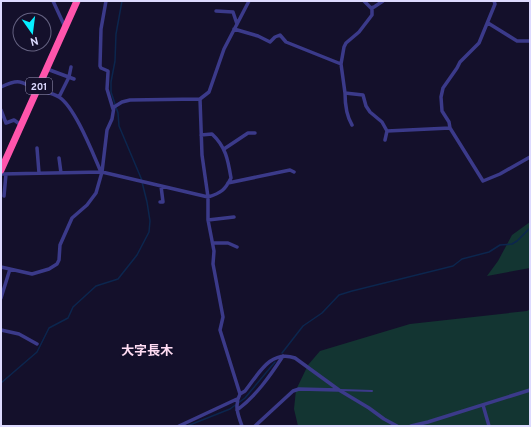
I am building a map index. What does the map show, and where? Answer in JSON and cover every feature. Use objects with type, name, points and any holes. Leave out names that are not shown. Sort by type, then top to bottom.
[{"type":"highway","name":"201","points":[[3,172],[22,125],[77,1]]},
{"type":"street","points":[[53,1],[65,28]]},
{"type":"street","points":[[1,267],[32,274],[49,269],[57,264],[59,260],[60,245],[72,218],[93,199],[96,193],[102,172],[108,130],[115,106],[107,89],[108,71],[100,66],[101,28],[106,1]]},
{"type":"street","points":[[115,106],[130,100],[200,99],[209,92],[224,49],[248,1]]},
{"type":"street","points":[[364,1],[370,8],[372,8]]},
{"type":"street","points":[[372,8],[383,1]]},
{"type":"street","points":[[494,1],[495,4],[479,42],[460,62],[443,88],[441,97],[442,111],[449,122],[450,128],[482,181],[500,174],[530,157]]},
{"type":"street","points":[[352,125],[348,118],[345,105],[341,64],[346,43],[359,32],[372,15],[372,8]]},
{"type":"street","points":[[216,11],[232,12],[237,24]]},
{"type":"street","points":[[488,23],[517,41],[530,41]]},
{"type":"street","points":[[234,30],[258,36],[270,42],[275,37],[280,35],[286,42],[341,64]]},
{"type":"street","points":[[59,97],[71,67]]},
{"type":"street","points":[[47,69],[74,80]]},
{"type":"street","points":[[1,87],[13,81],[20,81],[59,97],[73,111],[102,172]]},
{"type":"street","points":[[345,94],[363,95],[366,106],[370,112],[382,122],[387,131],[385,140]]},
{"type":"street","points":[[200,99],[202,155],[208,197],[208,220],[214,251],[213,264],[223,317],[220,330],[240,394]]},
{"type":"street","points":[[1,110],[6,123],[14,120],[22,125]]},
{"type":"street","points":[[387,131],[450,128]]},
{"type":"street","points":[[224,148],[248,133],[255,133]]},
{"type":"street","points":[[1,174],[3,172],[102,172],[208,197],[219,193],[226,188],[231,178],[224,148],[212,134],[201,135]]},
{"type":"street","points":[[37,148],[39,173]]},
{"type":"street","points":[[59,158],[61,173]]},
{"type":"street","points":[[228,183],[290,170],[294,172]]},
{"type":"street","points":[[3,172],[4,196]]},
{"type":"street","points":[[160,186],[163,202],[160,202]]},
{"type":"street","points":[[208,220],[234,217]]},
{"type":"street","points":[[213,243],[228,243],[237,246]]},
{"type":"street","points":[[1,298],[10,269]]},
{"type":"street","points":[[1,330],[19,334],[37,344]]},
{"type":"street","points":[[237,409],[249,400],[270,377],[283,356]]},
{"type":"street","points":[[242,426],[237,409],[237,400],[240,394],[271,359],[288,356],[294,358],[394,426]]},
{"type":"street","points":[[255,426],[293,391],[298,389],[339,390]]},
{"type":"street","points":[[411,426],[530,390]]},
{"type":"street","points":[[179,426],[237,400]]},
{"type":"street","points":[[483,405],[489,426]]},
{"type":"lane","points":[[339,390],[372,391]]},
{"type":"green space","points":[[530,222],[530,268],[487,276],[498,261],[512,235]]},
{"type":"green space","points":[[530,309],[530,426],[298,426],[294,409],[296,390],[308,365],[320,351],[410,324],[527,311]]},
{"type":"waterway","points":[[1,383],[37,352],[49,328],[68,318],[73,307],[96,286],[118,279],[137,255],[149,232],[150,221],[141,178],[119,126],[118,113],[111,92],[111,82],[115,61],[116,34],[122,1]]},
{"type":"waterway","points":[[282,353],[303,326],[322,313],[339,295],[453,266],[462,259],[489,252],[500,245],[512,244],[530,228]]},
{"type":"waterway","points":[[187,426],[230,409],[245,398],[275,362]]},
{"type":"district","name":"大字長木","points":[[147,350]]}]
